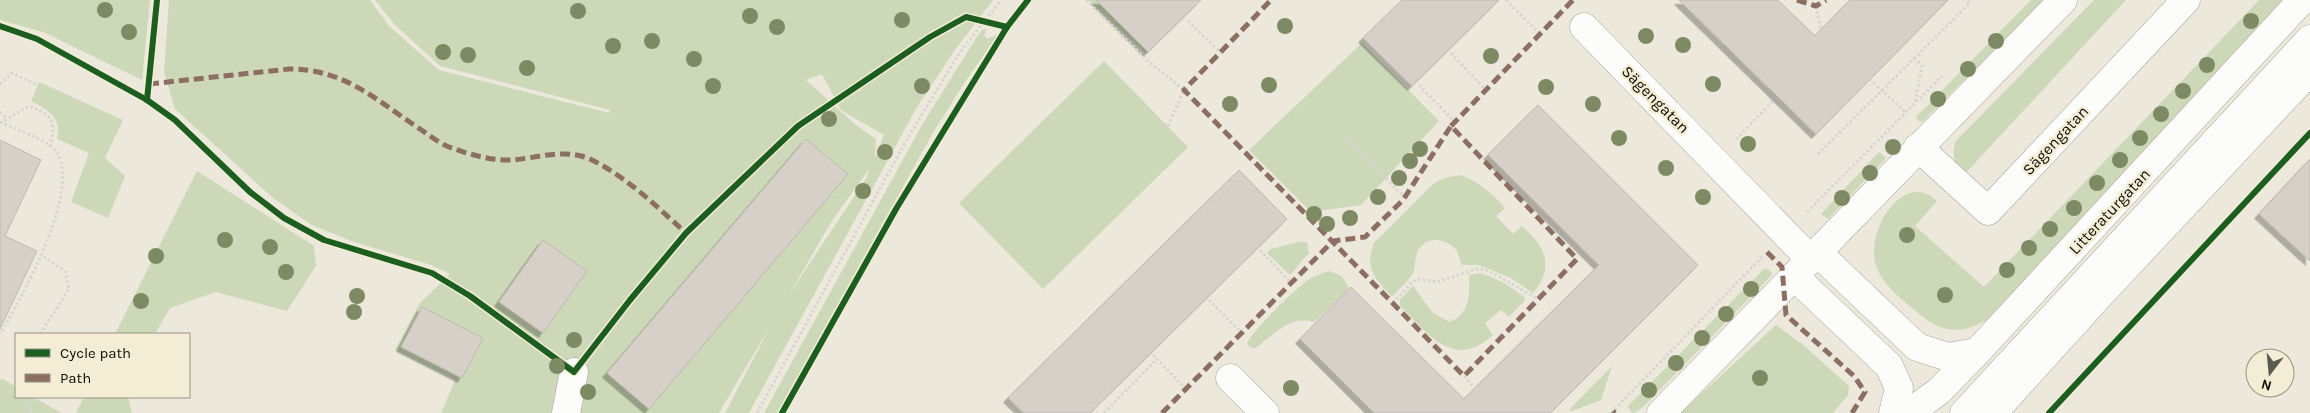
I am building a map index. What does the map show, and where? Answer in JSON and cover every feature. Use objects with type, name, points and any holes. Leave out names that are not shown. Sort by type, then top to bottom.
[{"type":"street","points":[[1661,413],[2063,0]]},
{"type":"street","name":"Sägengatan","points":[[1918,147],[1988,212],[2186,0]]},
{"type":"street","name":"Litteraturgatan","points":[[1909,413],[1939,391],[1977,352],[2302,0]]},
{"type":"street","name":"Sägengatan","points":[[1584,27],[1716,160],[1786,234],[1889,366],[1899,388],[1893,413]]},
{"type":"street","points":[[1964,413],[2310,38]]},
{"type":"street","points":[[1993,413],[2097,298],[2310,71]]},
{"type":"street","name":"Sägengatan","points":[[1807,263],[1917,347],[1948,357],[1977,352]]},
{"type":"street","points":[[566,413],[574,372]]},
{"type":"street","points":[[1230,378],[1265,413]]},
{"type":"path","points":[[757,413],[906,141],[958,55],[1000,0]]},
{"type":"path","points":[[1086,0],[1150,63],[1184,90],[1168,126]]},
{"type":"path","points":[[1506,0],[1540,34]]},
{"type":"path","points":[[1818,154],[1970,3],[1966,0]]},
{"type":"path","points":[[1816,6],[1821,30]]},
{"type":"path","points":[[1188,21],[1221,53]]},
{"type":"path","points":[[1451,53],[1486,90]]},
{"type":"path","points":[[1914,58],[1922,66],[1915,103]]},
{"type":"path","points":[[0,84],[12,73],[37,85]]},
{"type":"path","points":[[1611,413],[1943,75]]},
{"type":"path","points":[[1870,79],[1905,112]]},
{"type":"path","points":[[1419,85],[1455,122]]},
{"type":"path","points":[[1716,160],[1774,100]]},
{"type":"path","points":[[0,122],[29,106],[37,109],[51,120],[54,126],[50,145]]},
{"type":"path","points":[[0,112],[6,118]]},
{"type":"path","points":[[0,122],[50,145],[59,155],[62,172],[54,219],[41,255],[21,299],[0,334]]},
{"type":"path","points":[[1344,136],[1404,197]]},
{"type":"path","points":[[1260,250],[1292,284]]},
{"type":"path","points":[[41,255],[65,271],[69,289],[41,333]]},
{"type":"path","points":[[1393,303],[1412,282],[1418,279],[1437,282],[1476,269],[1484,269],[1538,299]]},
{"type":"path","points":[[1209,300],[1242,333]]},
{"type":"path","points":[[1153,355],[1186,389]]},
{"type":"path","points":[[1104,413],[1157,359]]},
{"type":"path","points":[[1464,376],[1475,388]]},
{"type":"path","points":[[26,398],[31,413]]},
{"type":"green space","points":[[0,0],[150,0],[142,80],[43,32],[0,20]]},
{"type":"green space","points":[[169,0],[370,0],[389,26],[439,70],[609,113],[610,110],[440,66],[395,25],[375,0],[993,0],[955,50],[917,107],[749,413],[725,413],[771,325],[719,413],[441,413],[455,380],[395,350],[419,304],[450,274],[431,265],[351,241],[310,224],[272,197],[175,109],[164,72]],"holes":[[[822,74],[841,110],[884,135],[875,158],[876,139],[857,126],[806,80]],[[869,169],[867,177],[788,296],[832,221]]]},
{"type":"green space","points":[[1088,0],[1107,0],[1102,6],[1147,51],[1145,53]]},
{"type":"green space","points":[[2031,0],[2044,0],[1922,122],[1919,121],[1916,118],[1917,116]]},
{"type":"green space","points":[[2094,0],[2126,0],[1962,177],[1954,160],[1956,141]]},
{"type":"green space","points":[[2259,0],[2282,0],[2206,87],[1987,320],[1959,330],[1951,330],[1935,325],[1896,294],[1881,277],[1874,256],[1875,240],[1880,224],[1888,210],[1899,199],[1911,193],[1924,193],[1937,201],[1915,226],[1984,287]]},
{"type":"green space","points":[[987,29],[984,35],[987,39],[998,34],[934,131],[777,413],[764,413],[922,125],[978,35],[982,30]]},
{"type":"green space","points":[[1362,43],[1439,121],[1361,205],[1311,212],[1249,150]]},
{"type":"green space","points":[[1104,61],[1188,147],[1043,289],[959,203]]},
{"type":"green space","points":[[39,82],[123,120],[105,158],[125,176],[108,218],[71,202],[89,153],[57,139],[58,125],[56,120],[43,107],[31,101]]},
{"type":"green space","points":[[1879,152],[1886,158],[1828,219],[1821,214]]},
{"type":"green space","points":[[197,171],[314,246],[316,266],[287,311],[216,292],[170,308],[156,333],[116,333]]},
{"type":"green space","points":[[1460,175],[1483,187],[1503,205],[1504,209],[1496,216],[1513,234],[1522,226],[1536,241],[1544,256],[1545,265],[1540,283],[1533,293],[1511,278],[1479,265],[1462,265],[1457,251],[1453,247],[1448,243],[1437,240],[1426,242],[1418,251],[1413,273],[1392,297],[1373,273],[1370,259],[1374,243],[1433,184],[1444,178]]},
{"type":"green space","points":[[1298,242],[1307,242],[1309,253],[1290,275],[1267,253],[1271,249]]},
{"type":"green space","points":[[1764,269],[1768,269],[1772,273],[1771,276],[1642,408],[1634,413],[1631,412],[1628,406]]},
{"type":"green space","points":[[1329,271],[1342,276],[1349,288],[1314,322],[1297,321],[1290,323],[1256,348],[1252,348],[1247,344],[1274,311],[1301,285]]},
{"type":"green space","points":[[1479,273],[1503,283],[1524,297],[1525,300],[1509,317],[1501,310],[1485,323],[1493,335],[1479,345],[1466,350],[1454,349],[1442,344],[1432,337],[1400,306],[1400,300],[1413,286],[1433,313],[1450,322],[1462,314],[1465,309],[1469,296],[1469,275]]},
{"type":"green space","points":[[1776,325],[1802,344],[1849,386],[1848,395],[1833,413],[1680,413]]},
{"type":"green space","points":[[1612,366],[1601,400],[1572,411],[1569,410]]},
{"type":"green space","points":[[3,379],[15,386],[15,398],[35,398],[62,413],[0,413],[0,380]]},
{"type":"green space","points":[[84,398],[128,398],[132,413],[76,413]]},
{"type":"building","points":[[1096,0],[1201,0],[1148,52]]},
{"type":"building","points":[[1402,0],[1499,0],[1412,86],[1363,38]]},
{"type":"building","points":[[1679,0],[1778,0],[1815,36],[1850,0],[1948,0],[1816,134]]},
{"type":"building","points":[[1538,105],[1698,265],[1550,413],[1374,413],[1300,339],[1351,287],[1464,399],[1599,265],[1488,155]]},
{"type":"building","points":[[806,139],[848,174],[649,409],[607,373]]},
{"type":"building","points":[[0,140],[41,160],[5,236],[37,251],[0,329]]},
{"type":"building","points":[[2310,159],[2310,261],[2259,214]]},
{"type":"building","points":[[1239,170],[1287,219],[1090,413],[1024,413],[1008,398]]},
{"type":"building","points":[[543,240],[587,271],[543,333],[499,302]]},
{"type":"building","points":[[422,307],[483,338],[462,378],[401,347]]},
{"type":"marked path","points":[[1162,413],[1333,241],[1365,237],[1403,200],[1451,126],[1577,259],[1464,376],[1184,90],[1271,0]]},
{"type":"marked path","points":[[1451,126],[1573,0]]},
{"type":"marked path","points":[[1797,0],[1816,6],[1826,0]]},
{"type":"marked path","points":[[149,84],[289,69],[309,70],[327,74],[359,88],[438,141],[464,152],[504,160],[561,154],[571,154],[590,159],[629,183],[686,233]]},
{"type":"marked path","points":[[1767,252],[1782,267],[1786,315],[1854,376],[1865,392],[1852,413]]},
{"type":"cycle path","points":[[147,100],[157,0]]},
{"type":"cycle path","points":[[782,413],[896,209],[1007,27],[1028,0]]},
{"type":"cycle path","points":[[0,26],[37,39],[147,100],[175,120],[250,192],[284,218],[324,240],[432,273],[470,296],[574,372],[630,300],[686,233],[798,126],[930,37],[966,17],[1007,27]]},
{"type":"cycle path","points":[[2049,413],[2310,133]]}]
